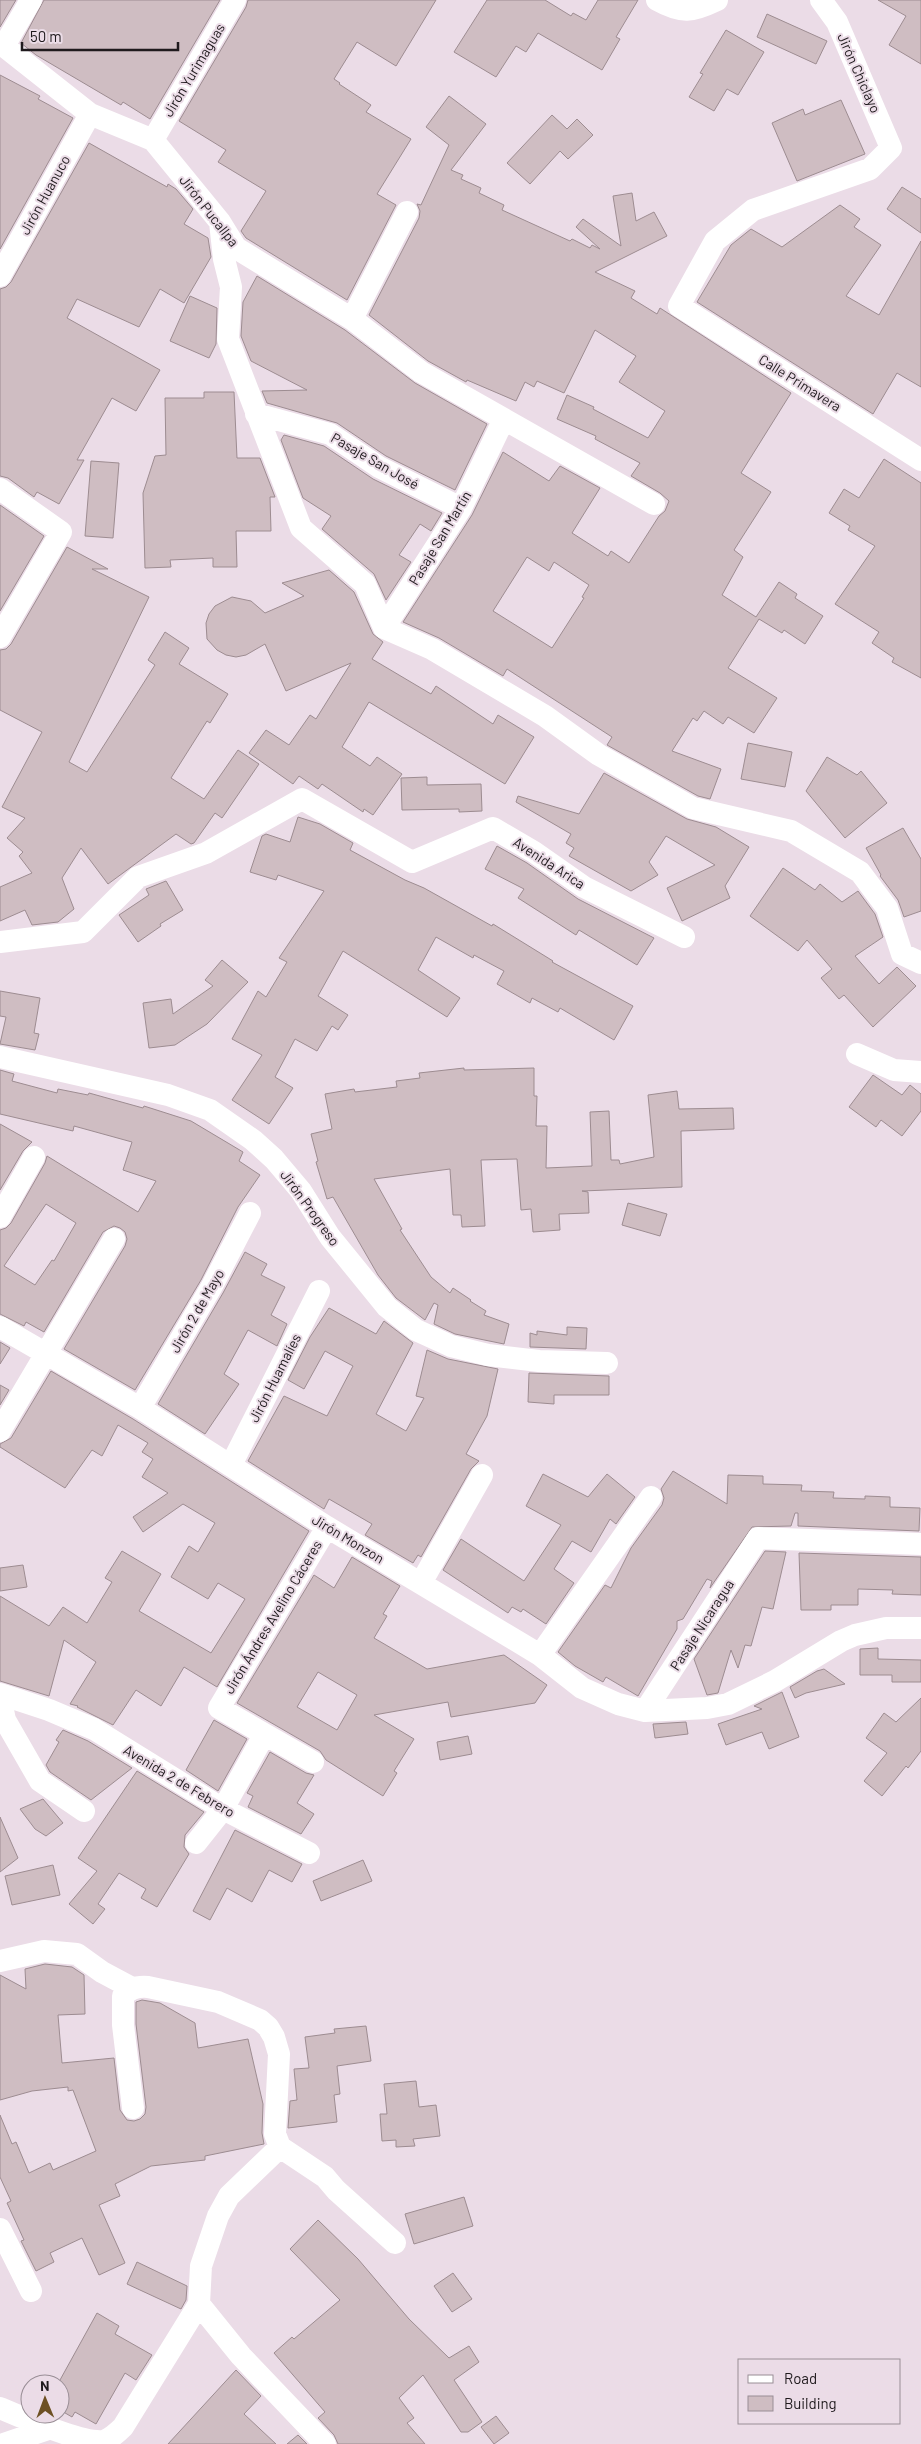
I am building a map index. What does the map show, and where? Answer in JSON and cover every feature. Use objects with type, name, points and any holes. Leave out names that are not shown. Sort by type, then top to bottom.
[{"type":"street","points":[[2,44],[31,0]]},
{"type":"street","name":"Jirón Yurimaguas","points":[[153,140],[235,0]]},
{"type":"street","points":[[657,0],[675,10],[698,9],[717,0]]},
{"type":"street","name":"Jirón Chiclayo","points":[[679,306],[715,241],[753,210],[870,169],[892,148],[837,22],[821,0]]},
{"type":"street","name":"Jirón Pucallpa","points":[[2,44],[90,114],[153,140],[220,222],[236,248],[352,318],[421,372],[654,504]]},
{"type":"street","name":"Jirón Huanuco","points":[[0,276],[90,114]]},
{"type":"street","points":[[352,318],[406,212]]},
{"type":"street","points":[[220,222],[224,260],[231,287],[228,339],[300,528],[365,584],[384,628],[432,649],[545,716],[599,755],[693,808],[790,831],[860,872],[887,908],[902,954],[921,962]]},
{"type":"street","name":"Calle Primavera","points":[[679,306],[921,460]]},
{"type":"street","name":"Pasaje San José","points":[[256,414],[330,434],[379,467],[461,508]]},
{"type":"street","name":"Pasaje San Martín","points":[[384,628],[461,508],[504,418]]},
{"type":"street","points":[[0,489],[61,532],[0,637]]},
{"type":"street","name":"Avenida Arica","points":[[0,942],[83,932],[138,877],[206,853],[302,799],[412,862],[492,828],[534,852],[584,887],[684,937]]},
{"type":"street","points":[[857,1054],[894,1070],[921,1072]]},
{"type":"street","name":"Jirón Progreso","points":[[0,1057],[168,1095],[210,1110],[253,1140],[274,1159],[301,1191],[330,1237],[387,1307],[416,1330],[451,1346],[488,1355],[539,1362],[606,1363]]},
{"type":"street","points":[[0,1217],[34,1157]]},
{"type":"street","name":"Jirón 2 de Mayo","points":[[140,1408],[212,1286],[250,1213]]},
{"type":"street","points":[[0,1431],[114,1239]]},
{"type":"street","name":"Jirón Huamalíes","points":[[231,1465],[319,1291]]},
{"type":"street","name":"Jirón Monzon","points":[[0,1327],[140,1408],[327,1527],[540,1655],[582,1688],[618,1704],[645,1711],[707,1708],[728,1704],[749,1695],[841,1641],[855,1635],[886,1628],[921,1628]]},
{"type":"street","points":[[421,1583],[482,1475]]},
{"type":"street","points":[[540,1655],[651,1497]]},
{"type":"street","name":"Jirón Ándres Avelino Cáceres","points":[[264,1736],[219,1708],[327,1527]]},
{"type":"street","name":"Pasaje Nicaragua","points":[[645,1711],[758,1538],[921,1544]]},
{"type":"street","points":[[0,1695],[5,1720],[40,1781],[84,1811]]},
{"type":"street","name":"Avenida 2 de Febrero","points":[[0,1695],[49,1710],[94,1730],[223,1809],[309,1853]]},
{"type":"street","points":[[196,1843],[223,1809],[264,1736],[313,1762]]},
{"type":"street","points":[[0,1961],[44,1951],[77,1954],[102,1972],[132,1988]]},
{"type":"street","points":[[133,2108],[124,2025],[123,1996],[132,1988],[143,1986],[218,2002],[260,2020],[268,2027],[274,2037],[279,2054],[275,2134],[280,2147],[324,2177],[396,2243]]},
{"type":"street","points":[[0,2408],[48,2429],[96,2442],[104,2441],[118,2432],[150,2387],[200,2304],[201,2266],[218,2216],[229,2196],[280,2147]]},
{"type":"street","points":[[0,2229],[31,2290]]},
{"type":"street","points":[[200,2304],[241,2356],[325,2444]]},
{"type":"street","points":[[4,2444],[48,2429]]},
{"type":"building","points":[[0,0],[16,0],[0,27]]},
{"type":"building","points":[[44,0],[220,0],[150,119],[123,102],[121,105],[36,55],[21,43]]},
{"type":"building","points":[[248,0],[436,0],[396,66],[357,42],[334,79],[371,105],[366,112],[411,139],[377,194],[396,205],[347,300],[246,238],[241,231],[266,191],[218,162],[226,150],[179,121],[246,7]]},
{"type":"building","points":[[487,0],[545,0],[571,16],[573,13],[586,20],[598,0],[638,0],[616,37],[620,39],[602,70],[538,33],[526,52],[516,46],[496,77],[454,52]]},
{"type":"building","points":[[878,0],[921,0],[921,64],[889,45],[906,16]]},
{"type":"building","points":[[767,14],[827,41],[816,64],[757,37]]},
{"type":"building","points":[[726,30],[764,52],[738,95],[727,89],[714,111],[689,97],[703,74],[700,73]]},
{"type":"building","points":[[0,75],[40,96],[38,99],[73,118],[0,249]]},
{"type":"building","points":[[449,96],[486,124],[451,170],[463,175],[461,179],[481,188],[479,193],[504,205],[502,210],[570,241],[572,239],[590,248],[592,245],[600,249],[576,227],[583,219],[621,246],[613,196],[632,193],[636,221],[654,212],[667,236],[595,272],[635,291],[631,298],[657,314],[660,308],[791,393],[741,473],[771,492],[734,550],[743,557],[722,595],[756,617],[779,582],[797,594],[795,598],[823,616],[805,644],[784,630],[782,633],[759,619],[728,668],[777,698],[754,733],[728,717],[723,724],[704,711],[697,721],[693,718],[672,751],[721,769],[710,799],[698,796],[607,745],[612,737],[507,669],[503,676],[439,638],[403,622],[472,515],[503,452],[549,481],[560,466],[600,488],[572,533],[608,556],[611,551],[629,563],[659,516],[665,511],[669,501],[660,493],[631,476],[640,463],[595,439],[596,436],[557,419],[567,395],[594,407],[593,409],[648,438],[665,411],[619,382],[636,356],[595,330],[564,393],[537,381],[534,387],[525,382],[516,401],[467,380],[466,382],[428,361],[369,315],[419,218],[420,211],[417,204],[421,205],[449,145],[426,127]],"holes":[[[527,557],[549,571],[554,562],[589,585],[582,597],[584,598],[552,648],[493,611]]]},
{"type":"building","points":[[841,100],[865,154],[797,181],[772,123],[803,109],[805,115]]},
{"type":"building","points":[[552,115],[567,129],[577,119],[593,135],[568,159],[560,151],[530,184],[507,163]]},
{"type":"building","points":[[89,143],[167,187],[168,184],[176,189],[193,209],[184,224],[208,238],[211,257],[184,303],[160,289],[139,327],[77,299],[67,318],[160,370],[136,411],[112,398],[77,460],[84,460],[59,504],[37,492],[34,497],[8,478],[0,476],[0,289],[6,287],[11,282]]},
{"type":"building","points":[[902,187],[921,199],[921,233],[887,209]]},
{"type":"building","points":[[840,205],[860,219],[854,227],[881,245],[846,296],[879,315],[921,241],[921,387],[897,373],[873,414],[697,302],[731,245],[751,229],[782,247]]},
{"type":"building","points":[[257,276],[345,330],[415,383],[487,424],[455,490],[386,456],[337,423],[267,403],[262,391],[307,390],[251,361],[241,336],[243,302]]},
{"type":"building","points":[[190,296],[217,308],[216,344],[209,358],[170,341]]},
{"type":"building","points":[[204,392],[234,392],[237,458],[260,458],[275,497],[270,497],[271,531],[236,531],[237,567],[213,567],[213,558],[170,560],[171,567],[145,568],[143,493],[155,456],[166,455],[165,398],[204,398]]},
{"type":"building","points":[[284,435],[324,446],[373,479],[442,513],[431,531],[420,524],[399,555],[411,562],[386,600],[374,574],[322,529],[331,516],[303,498],[281,440]]},
{"type":"building","points":[[884,459],[921,483],[921,678],[892,662],[894,658],[872,643],[879,632],[835,604],[875,546],[848,530],[850,526],[829,513],[844,489],[859,498]]},
{"type":"building","points":[[91,461],[119,463],[113,538],[85,536]]},
{"type":"building","points":[[0,505],[44,536],[0,611]]},
{"type":"building","points":[[67,547],[108,569],[92,569],[149,597],[69,762],[87,772],[155,665],[148,660],[165,632],[189,648],[179,664],[228,694],[210,723],[207,721],[171,778],[204,799],[238,750],[259,764],[222,818],[215,813],[194,843],[191,844],[176,834],[108,884],[81,848],[62,878],[74,909],[58,922],[32,925],[25,910],[0,921],[0,887],[32,873],[19,856],[23,852],[7,838],[25,818],[2,807],[42,732],[0,710],[0,650],[6,649],[11,644]]},
{"type":"building","points":[[329,570],[354,592],[373,634],[383,642],[372,659],[431,694],[436,686],[493,724],[498,715],[534,737],[505,784],[369,702],[342,747],[370,766],[377,757],[402,774],[373,815],[364,809],[363,812],[322,784],[318,789],[299,776],[293,784],[249,753],[266,730],[289,745],[310,715],[316,719],[351,663],[286,691],[265,644],[246,655],[236,657],[226,655],[217,650],[207,639],[206,623],[209,614],[215,606],[232,597],[251,601],[265,613],[304,596],[282,583]]},
{"type":"building","points":[[748,743],[792,752],[785,787],[741,779]]},
{"type":"building","points":[[827,757],[857,775],[861,771],[887,803],[845,838],[806,791]]},
{"type":"building","points":[[604,773],[687,819],[716,827],[749,847],[725,886],[730,898],[682,921],[667,888],[715,865],[666,836],[649,862],[658,875],[631,891],[569,856],[574,848],[566,843],[571,834],[516,802],[518,796],[579,814]]},
{"type":"building","points":[[427,777],[427,785],[481,784],[482,811],[459,812],[459,809],[402,810],[401,778]]},
{"type":"building","points":[[298,817],[320,824],[353,843],[350,850],[492,926],[493,924],[552,962],[633,1006],[614,1040],[560,1008],[558,1012],[532,998],[530,1003],[497,984],[504,971],[474,955],[473,958],[436,937],[418,970],[460,998],[447,1017],[343,951],[318,996],[348,1015],[338,1030],[332,1026],[317,1051],[295,1039],[275,1077],[293,1088],[269,1124],[232,1100],[262,1055],[232,1039],[258,991],[266,997],[287,962],[279,958],[324,891],[278,875],[276,880],[250,872],[262,836],[266,834],[290,842]]},
{"type":"building","points":[[903,828],[921,859],[921,911],[904,917],[898,900],[880,876],[866,848]]},
{"type":"building","points":[[497,846],[527,863],[578,899],[654,938],[637,965],[579,930],[576,935],[518,898],[524,889],[485,869]]},
{"type":"building","points":[[783,868],[815,890],[820,884],[842,902],[858,891],[875,914],[883,937],[855,956],[879,984],[897,967],[916,986],[873,1027],[844,995],[839,999],[821,978],[832,969],[807,940],[798,951],[750,916]]},
{"type":"building","points":[[166,881],[183,910],[160,924],[161,926],[138,942],[119,915],[149,895],[146,889]]},
{"type":"building","points":[[222,960],[248,982],[207,1024],[175,1045],[149,1048],[143,1003],[171,999],[173,1014],[213,986],[205,980]]},
{"type":"building","points":[[0,991],[40,998],[34,1033],[39,1034],[35,1050],[0,1044],[6,1017],[0,1016]]},
{"type":"building","points":[[464,1068],[464,1070],[534,1068],[534,1096],[537,1096],[536,1126],[547,1126],[546,1168],[592,1166],[590,1112],[609,1111],[611,1160],[619,1160],[620,1164],[654,1157],[648,1095],[677,1091],[679,1109],[733,1108],[734,1129],[681,1131],[682,1187],[582,1191],[588,1192],[589,1213],[559,1214],[560,1230],[533,1232],[531,1209],[521,1210],[517,1159],[481,1160],[485,1226],[462,1227],[461,1215],[453,1215],[450,1169],[374,1179],[402,1229],[400,1230],[431,1277],[450,1293],[453,1288],[471,1300],[486,1311],[484,1315],[509,1324],[504,1344],[455,1334],[434,1324],[438,1305],[434,1303],[425,1320],[396,1298],[378,1275],[333,1197],[327,1199],[316,1162],[318,1161],[311,1134],[332,1129],[325,1094],[354,1089],[355,1092],[397,1087],[396,1081],[420,1078],[419,1073]]},
{"type":"building","points":[[0,1070],[14,1074],[12,1081],[57,1093],[58,1089],[88,1095],[89,1093],[143,1108],[144,1106],[191,1121],[243,1152],[239,1161],[260,1175],[238,1207],[201,1280],[135,1390],[64,1349],[125,1246],[127,1239],[125,1232],[114,1226],[103,1232],[44,1332],[26,1322],[24,1326],[0,1314],[0,1230],[6,1228],[11,1223],[45,1163],[47,1156],[138,1212],[156,1181],[123,1170],[132,1142],[74,1126],[73,1131],[0,1114]],"holes":[[[46,1204],[76,1223],[54,1261],[52,1260],[35,1285],[4,1266]]]},
{"type":"building","points":[[873,1075],[902,1095],[910,1085],[921,1094],[921,1111],[902,1136],[881,1120],[876,1127],[849,1107]]},
{"type":"building","points":[[0,1124],[32,1142],[23,1151],[0,1190]]},
{"type":"building","points":[[628,1203],[667,1214],[660,1236],[622,1225]]},
{"type":"building","points":[[245,1252],[267,1264],[261,1275],[285,1287],[271,1315],[287,1324],[277,1346],[248,1330],[224,1374],[239,1384],[205,1434],[158,1404]]},
{"type":"building","points":[[329,1308],[376,1334],[384,1321],[413,1343],[376,1414],[406,1431],[424,1398],[416,1396],[427,1350],[448,1359],[498,1369],[487,1416],[466,1454],[479,1461],[471,1469],[421,1557],[418,1555],[413,1563],[365,1535],[372,1524],[329,1499],[324,1509],[248,1461],[284,1396],[327,1416],[353,1366],[325,1351],[304,1389],[288,1380],[310,1337]]},
{"type":"building","points":[[567,1327],[587,1328],[586,1349],[530,1347],[530,1333],[537,1335],[537,1331],[567,1335]]},
{"type":"building","points":[[0,1342],[10,1348],[0,1364]]},
{"type":"building","points":[[51,1371],[133,1419],[309,1531],[217,1687],[184,1667],[161,1706],[136,1690],[113,1725],[78,1706],[70,1704],[96,1662],[64,1640],[49,1696],[0,1681],[0,1596],[49,1626],[63,1607],[87,1623],[112,1582],[105,1578],[122,1551],[161,1574],[139,1611],[211,1653],[245,1599],[218,1583],[208,1599],[171,1577],[189,1546],[198,1552],[215,1523],[183,1504],[143,1532],[133,1517],[168,1493],[142,1477],[153,1459],[142,1452],[148,1443],[118,1425],[102,1456],[92,1450],[65,1488],[0,1447],[0,1444],[11,1438]]},
{"type":"building","points":[[529,1373],[609,1376],[609,1395],[554,1395],[554,1404],[528,1402]]},
{"type":"building","points":[[0,1385],[9,1390],[0,1405]]},
{"type":"building","points":[[673,1471],[727,1504],[728,1475],[763,1476],[763,1484],[802,1485],[801,1491],[834,1492],[833,1498],[865,1499],[865,1496],[890,1497],[890,1507],[920,1508],[919,1531],[798,1526],[798,1513],[795,1513],[791,1526],[752,1527],[710,1588],[712,1581],[707,1579],[683,1619],[677,1621],[677,1629],[638,1696],[606,1677],[603,1682],[575,1666],[558,1652],[605,1585],[611,1588],[631,1548],[662,1505],[664,1498],[661,1489]]},
{"type":"building","points":[[543,1474],[588,1497],[607,1474],[635,1497],[616,1524],[610,1519],[591,1552],[572,1541],[554,1569],[574,1583],[546,1624],[523,1609],[521,1612],[512,1607],[508,1613],[443,1570],[461,1539],[524,1581],[561,1525],[526,1506]]},
{"type":"building","points":[[765,1551],[786,1552],[773,1609],[762,1607],[751,1646],[745,1645],[738,1668],[731,1650],[718,1693],[707,1695],[694,1659]]},
{"type":"building","points":[[799,1553],[921,1557],[921,1595],[892,1594],[893,1590],[858,1589],[858,1605],[831,1605],[831,1610],[801,1610]]},
{"type":"building","points":[[352,1557],[400,1586],[383,1614],[387,1616],[374,1638],[427,1669],[504,1655],[547,1685],[535,1703],[451,1717],[448,1702],[374,1715],[414,1739],[394,1771],[397,1773],[383,1796],[326,1760],[320,1751],[237,1703],[314,1575],[334,1588]],"holes":[[[318,1672],[357,1695],[337,1730],[297,1707]]]},
{"type":"building","points":[[23,1565],[27,1587],[0,1591],[0,1568]]},
{"type":"building","points":[[878,1648],[878,1659],[921,1660],[921,1682],[892,1682],[892,1675],[860,1675],[860,1649]]},
{"type":"building","points":[[824,1669],[845,1684],[806,1693],[795,1698],[790,1687],[817,1671]]},
{"type":"building","points":[[782,1692],[799,1737],[769,1749],[762,1732],[726,1745],[718,1724],[762,1709],[754,1706]]},
{"type":"building","points":[[921,1698],[921,1751],[908,1768],[906,1766],[882,1796],[864,1781],[887,1753],[866,1738],[884,1713],[896,1722]]},
{"type":"building","points":[[214,1720],[247,1739],[218,1791],[186,1770]]},
{"type":"building","points":[[686,1722],[688,1734],[655,1738],[653,1724]]},
{"type":"building","points":[[63,1730],[88,1741],[132,1768],[91,1800],[50,1772],[46,1765],[59,1742],[56,1740]]},
{"type":"building","points":[[468,1736],[472,1754],[440,1760],[437,1742]]},
{"type":"building","points":[[270,1752],[306,1773],[314,1775],[297,1803],[314,1814],[301,1834],[248,1807],[253,1796],[247,1793]]},
{"type":"building","points":[[137,1771],[204,1812],[185,1835],[184,1847],[189,1854],[157,1907],[141,1898],[146,1889],[119,1873],[98,1904],[105,1909],[93,1924],[69,1904],[97,1871],[78,1858]]},
{"type":"building","points":[[43,1799],[63,1823],[46,1836],[35,1829],[20,1809]]},
{"type":"building","points":[[0,1817],[18,1858],[0,1872]]},
{"type":"building","points":[[235,1830],[302,1864],[292,1882],[269,1870],[252,1902],[227,1888],[210,1920],[193,1911]]},
{"type":"building","points":[[363,1860],[372,1881],[321,1901],[313,1881]]},
{"type":"building","points":[[53,1865],[60,1895],[12,1905],[5,1876]]},
{"type":"building","points":[[45,1964],[72,1967],[84,1975],[85,2014],[58,2015],[62,2063],[114,2058],[120,2110],[127,2120],[134,2121],[140,2119],[145,2114],[146,2107],[136,2024],[136,2002],[142,2000],[160,2003],[195,2023],[198,2048],[248,2039],[263,2104],[262,2133],[264,2144],[205,2156],[205,2160],[151,2166],[115,2184],[120,2196],[99,2205],[125,2263],[99,2275],[82,2238],[50,2253],[54,2262],[36,2271],[21,2241],[24,2240],[7,2203],[11,2201],[0,2177],[0,2115],[12,2144],[16,2142],[29,2173],[50,2163],[53,2170],[96,2151],[73,2090],[68,2091],[68,2087],[32,2091],[0,2100],[0,1975],[26,1989],[25,1969]]},
{"type":"building","points":[[366,2026],[371,2061],[337,2066],[340,2094],[334,2095],[337,2122],[288,2128],[290,2101],[297,2100],[294,2069],[309,2068],[305,2037],[335,2033],[334,2029]]},
{"type":"building","points":[[416,2081],[419,2107],[436,2105],[440,2136],[413,2139],[415,2146],[396,2147],[396,2140],[382,2141],[380,2114],[387,2114],[384,2084]]},
{"type":"building","points":[[464,2197],[473,2226],[414,2244],[405,2214]]},
{"type":"building","points":[[318,2220],[358,2259],[409,2319],[449,2358],[469,2346],[479,2362],[454,2380],[482,2422],[468,2432],[461,2432],[423,2375],[399,2398],[414,2418],[407,2423],[425,2444],[338,2444],[334,2435],[318,2418],[325,2412],[274,2353],[292,2337],[294,2339],[340,2300],[290,2249]]},
{"type":"building","points":[[137,2262],[187,2286],[186,2300],[181,2309],[127,2284]]},
{"type":"building","points":[[453,2273],[472,2299],[452,2312],[434,2286]]},
{"type":"building","points":[[97,2313],[119,2326],[115,2334],[152,2355],[136,2380],[125,2373],[96,2424],[75,2412],[72,2417],[70,2416],[70,2374],[63,2374]]},
{"type":"building","points":[[236,2370],[261,2396],[244,2414],[276,2444],[168,2444]]},
{"type":"building","points":[[496,2416],[509,2433],[494,2444],[481,2427]]},
{"type":"building","points":[[298,2435],[307,2444],[287,2444]]}]
